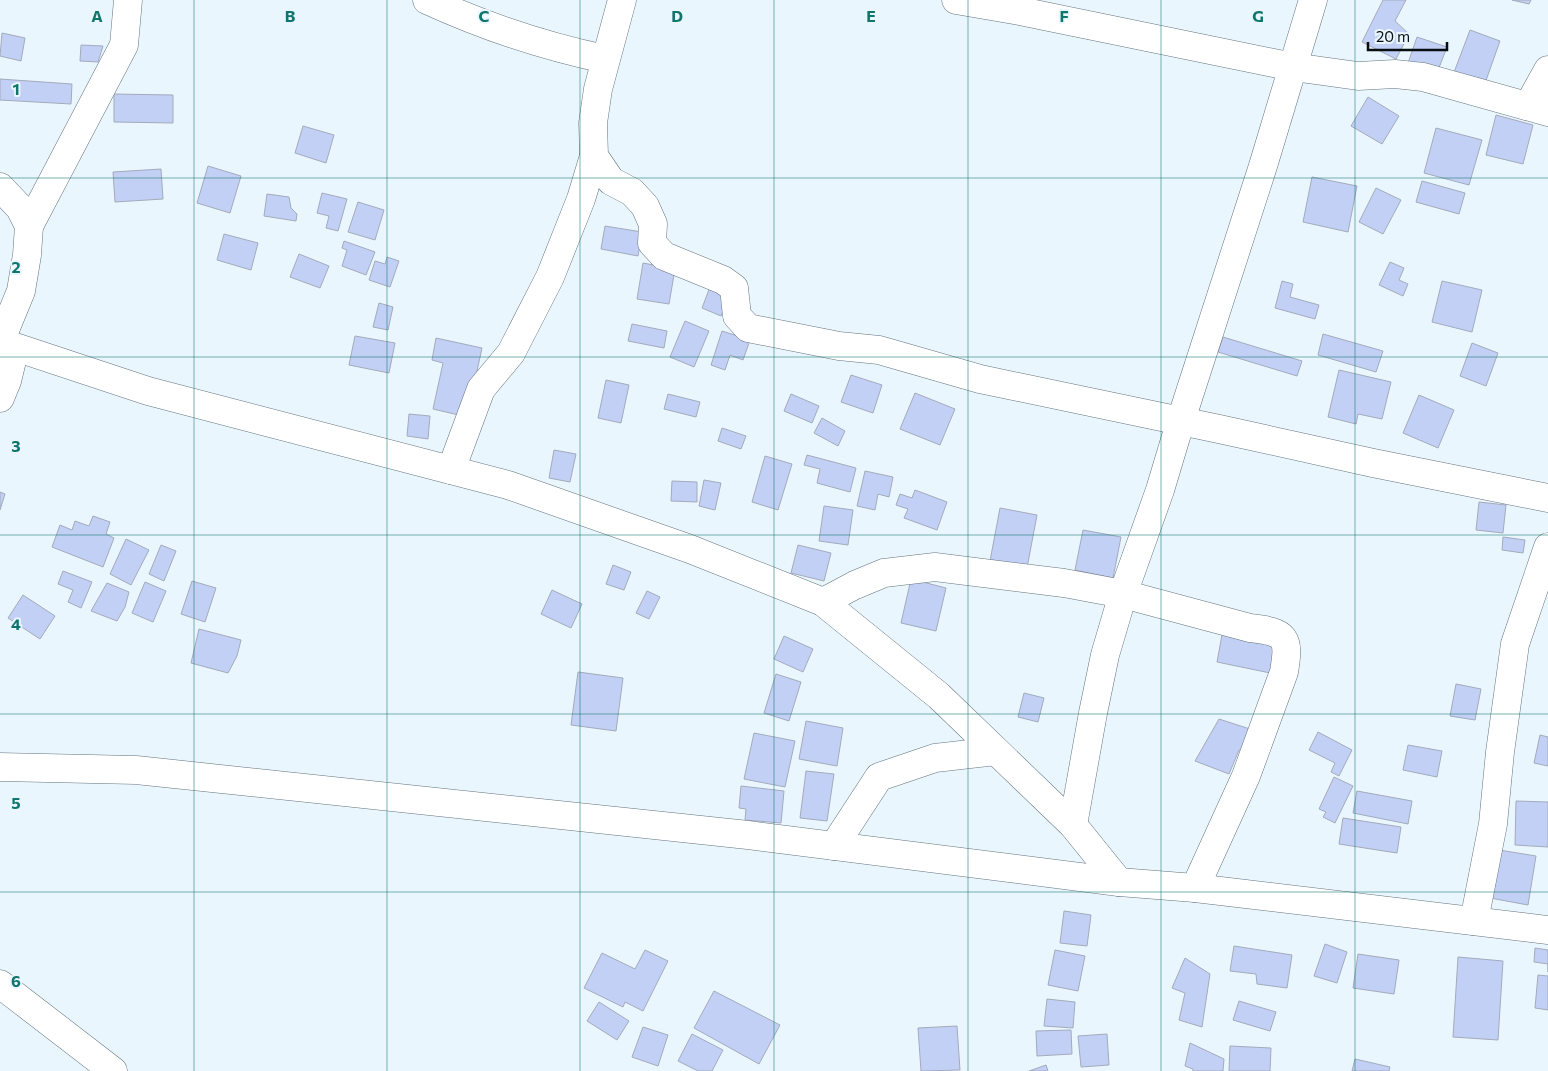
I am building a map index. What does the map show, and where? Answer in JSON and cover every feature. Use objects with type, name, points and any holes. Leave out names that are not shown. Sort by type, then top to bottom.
[{"type":"street","points":[[128,0],[124,45],[29,226],[27,255],[21,291],[0,342],[148,391],[517,488],[690,549],[823,602],[939,696],[1073,824],[1119,882]]},
{"type":"street","points":[[427,0],[471,20],[564,50],[605,59]]},
{"type":"street","points":[[451,470],[481,389],[511,353],[550,277],[581,199],[594,156],[593,123],[598,89],[622,0]]},
{"type":"street","points":[[956,0],[990,3],[1293,67],[1358,76],[1395,74],[1423,77],[1538,109],[1548,70]]},
{"type":"street","points":[[1073,824],[1093,713],[1106,655],[1123,594],[1160,490],[1180,420],[1263,166],[1313,0]]},
{"type":"street","points":[[594,156],[611,181],[632,192],[645,206],[653,224],[652,243],[664,256],[723,280],[734,288],[737,316],[748,328],[838,346],[879,350],[980,379],[1180,420],[1372,463],[1548,498]]},
{"type":"street","points":[[0,187],[20,208],[29,226]]},
{"type":"street","points":[[0,398],[7,382],[15,348]]},
{"type":"street","points":[[1474,921],[1493,824],[1500,752],[1515,644],[1548,547]]},
{"type":"street","points":[[823,602],[855,585],[884,573],[935,567],[1064,583],[1123,594],[1250,628],[1268,630],[1280,634],[1286,643],[1287,656],[1284,672],[1246,776],[1195,888]]},
{"type":"street","points":[[834,846],[879,777],[935,758],[996,751]]},
{"type":"street","points":[[0,767],[136,770],[748,835],[1119,882],[1195,888],[1548,930]]},
{"type":"street","points":[[0,984],[113,1071]]},
{"type":"building","points":[[1383,0],[1406,0],[1395,21],[1409,34],[1396,59],[1362,42]]},
{"type":"building","points":[[1512,0],[1531,0],[1529,4]]},
{"type":"building","points":[[1470,30],[1500,41],[1484,86],[1453,75]]},
{"type":"building","points":[[2,33],[25,38],[21,61],[0,56]]},
{"type":"building","points":[[1417,37],[1447,47],[1437,73],[1408,63]]},
{"type":"building","points":[[81,45],[103,46],[98,62],[80,61]]},
{"type":"building","points":[[0,79],[72,84],[71,104],[0,100]]},
{"type":"building","points":[[114,94],[173,95],[173,123],[114,122]]},
{"type":"building","points":[[1368,97],[1399,116],[1382,144],[1351,126]]},
{"type":"building","points":[[1496,115],[1533,125],[1523,164],[1486,155]]},
{"type":"building","points":[[303,126],[334,135],[326,163],[295,153]]},
{"type":"building","points":[[1436,128],[1482,140],[1469,185],[1424,173]]},
{"type":"building","points":[[208,166],[241,176],[230,213],[197,203]]},
{"type":"building","points":[[161,169],[163,199],[115,202],[113,172]]},
{"type":"building","points":[[1312,177],[1357,186],[1348,232],[1303,222]]},
{"type":"building","points":[[1422,181],[1465,193],[1459,214],[1416,202]]},
{"type":"building","points":[[1376,188],[1401,200],[1383,234],[1359,222]]},
{"type":"building","points":[[322,193],[347,199],[338,231],[326,228],[329,216],[317,213]]},
{"type":"building","points":[[267,194],[289,197],[291,208],[297,214],[296,221],[264,216]]},
{"type":"building","points":[[358,202],[384,210],[375,240],[348,232]]},
{"type":"building","points":[[605,226],[642,232],[638,256],[601,249]]},
{"type":"building","points":[[224,234],[258,243],[251,270],[217,260]]},
{"type":"building","points":[[344,241],[375,252],[366,275],[342,266],[347,250],[342,248]]},
{"type":"building","points":[[299,254],[329,266],[320,288],[290,277]]},
{"type":"building","points":[[387,257],[399,261],[390,287],[369,280],[375,261],[385,264]]},
{"type":"building","points":[[1390,262],[1404,268],[1399,280],[1408,284],[1403,296],[1379,285]]},
{"type":"building","points":[[643,263],[675,269],[669,304],[637,299]]},
{"type":"building","points":[[1282,281],[1293,284],[1290,297],[1319,305],[1315,319],[1275,308]]},
{"type":"building","points":[[1442,281],[1482,290],[1472,332],[1432,322]]},
{"type":"building","points":[[710,287],[729,295],[721,316],[702,308]]},
{"type":"building","points":[[379,303],[393,307],[388,330],[373,327]]},
{"type":"building","points":[[685,321],[709,331],[694,367],[670,357]]},
{"type":"building","points":[[632,324],[667,331],[664,348],[628,341]]},
{"type":"building","points":[[722,331],[750,340],[743,360],[730,355],[725,370],[711,365]]},
{"type":"building","points":[[1323,334],[1383,351],[1376,372],[1318,355]]},
{"type":"building","points":[[355,336],[395,343],[389,373],[349,365]]},
{"type":"building","points":[[1223,337],[1302,361],[1297,376],[1218,352]]},
{"type":"building","points":[[436,338],[482,348],[467,417],[433,409],[443,363],[432,360]]},
{"type":"building","points":[[1472,343],[1498,353],[1486,386],[1460,376]]},
{"type":"building","points":[[1339,370],[1391,382],[1382,419],[1358,414],[1356,424],[1328,417]]},
{"type":"building","points":[[851,375],[882,385],[873,413],[841,402]]},
{"type":"building","points":[[606,380],[629,385],[621,423],[598,418]]},
{"type":"building","points":[[915,393],[955,409],[940,445],[900,429]]},
{"type":"building","points":[[668,394],[700,402],[696,417],[664,409]]},
{"type":"building","points":[[791,394],[819,406],[812,423],[784,411]]},
{"type":"building","points":[[1419,395],[1454,410],[1438,448],[1403,433]]},
{"type":"building","points":[[409,414],[430,416],[428,439],[407,436]]},
{"type":"building","points":[[822,418],[845,431],[838,446],[814,433]]},
{"type":"building","points":[[722,428],[746,436],[741,449],[718,441]]},
{"type":"building","points":[[554,450],[576,454],[570,482],[549,478]]},
{"type":"building","points":[[807,455],[856,468],[850,492],[817,483],[820,469],[804,465]]},
{"type":"building","points":[[765,456],[792,464],[778,510],[752,502]]},
{"type":"building","points":[[865,471],[893,477],[889,497],[878,494],[875,510],[857,506]]},
{"type":"building","points":[[704,480],[721,483],[715,510],[699,506]]},
{"type":"building","points":[[672,481],[697,482],[697,502],[671,501]]},
{"type":"building","points":[[915,490],[947,502],[937,530],[904,518],[908,509],[896,505],[900,494],[912,498]]},
{"type":"building","points":[[0,492],[5,494],[0,510]]},
{"type":"building","points":[[1479,502],[1506,505],[1503,533],[1476,530]]},
{"type":"building","points":[[824,506],[853,510],[848,545],[819,541]]},
{"type":"building","points":[[1000,508],[1037,515],[1027,568],[990,561]]},
{"type":"building","points":[[93,516],[110,522],[106,534],[114,538],[103,567],[52,547],[60,525],[72,530],[75,521],[89,526]]},
{"type":"building","points":[[1083,530],[1121,537],[1113,578],[1075,570]]},
{"type":"building","points":[[1503,537],[1525,540],[1523,553],[1502,550]]},
{"type":"building","points":[[126,539],[149,550],[131,585],[110,574]]},
{"type":"building","points":[[161,545],[176,551],[164,581],[149,574]]},
{"type":"building","points":[[798,545],[831,553],[824,581],[791,573]]},
{"type":"building","points":[[613,565],[631,572],[624,590],[606,584]]},
{"type":"building","points":[[63,571],[92,582],[81,608],[68,602],[73,590],[58,584]]},
{"type":"building","points":[[911,579],[946,588],[936,631],[901,623]]},
{"type":"building","points":[[192,581],[216,588],[205,622],[181,614]]},
{"type":"building","points":[[145,582],[166,591],[153,622],[132,613]]},
{"type":"building","points":[[107,583],[129,592],[125,607],[117,621],[91,611]]},
{"type":"building","points":[[552,590],[582,604],[571,628],[541,614]]},
{"type":"building","points":[[647,591],[660,597],[649,619],[636,613]]},
{"type":"building","points":[[23,595],[55,616],[40,639],[8,618]]},
{"type":"building","points":[[1224,624],[1279,644],[1275,674],[1217,662]]},
{"type":"building","points":[[199,629],[241,640],[237,656],[228,673],[191,663]]},
{"type":"building","points":[[784,636],[813,649],[803,672],[774,659]]},
{"type":"building","points":[[578,672],[623,678],[616,731],[571,725]]},
{"type":"building","points":[[776,674],[801,682],[789,721],[764,713]]},
{"type":"building","points":[[1456,684],[1481,689],[1475,720],[1450,716]]},
{"type":"building","points":[[1024,693],[1044,698],[1038,722],[1018,717]]},
{"type":"building","points":[[1219,719],[1253,730],[1247,751],[1239,750],[1229,774],[1195,761]]},
{"type":"building","points":[[806,721],[843,728],[837,766],[799,759]]},
{"type":"building","points":[[1318,732],[1352,750],[1339,776],[1331,772],[1335,763],[1309,750]]},
{"type":"building","points":[[754,733],[795,741],[785,787],[744,779]]},
{"type":"building","points":[[1540,735],[1548,737],[1548,766],[1534,763]]},
{"type":"building","points":[[1408,745],[1442,751],[1437,777],[1403,770]]},
{"type":"building","points":[[806,771],[834,774],[827,821],[800,818]]},
{"type":"building","points":[[1334,777],[1353,786],[1335,823],[1323,817],[1326,812],[1319,809]]},
{"type":"building","points":[[741,786],[784,791],[781,823],[745,820],[746,809],[739,808]]},
{"type":"building","points":[[1357,791],[1412,801],[1408,824],[1353,813]]},
{"type":"building","points":[[1516,801],[1548,802],[1548,847],[1515,845]]},
{"type":"building","points":[[1343,818],[1401,827],[1397,853],[1339,844]]},
{"type":"building","points":[[1499,850],[1536,856],[1528,905],[1490,898]]},
{"type":"building","points":[[1064,911],[1091,915],[1087,946],[1060,943]]},
{"type":"building","points":[[1325,944],[1347,952],[1337,983],[1314,976]]},
{"type":"building","points":[[1234,946],[1292,955],[1287,988],[1257,984],[1256,974],[1230,971]]},
{"type":"building","points":[[1535,948],[1548,950],[1548,964],[1534,962]]},
{"type":"building","points":[[645,950],[668,961],[643,1011],[625,1002],[623,1007],[584,988],[602,953],[635,969]]},
{"type":"building","points":[[1055,950],[1085,956],[1078,991],[1048,985]]},
{"type":"building","points":[[1358,954],[1399,960],[1394,994],[1353,988]]},
{"type":"building","points":[[1458,957],[1503,961],[1498,1040],[1453,1037]]},
{"type":"building","points":[[1185,958],[1210,974],[1202,1027],[1179,1020],[1185,993],[1172,988]]},
{"type":"building","points":[[1538,975],[1548,976],[1548,1010],[1535,1008]]},
{"type":"building","points":[[714,991],[780,1025],[759,1064],[694,1028]]},
{"type":"building","points":[[1047,999],[1075,1002],[1073,1028],[1044,1026]]},
{"type":"building","points":[[1239,1001],[1276,1012],[1270,1031],[1233,1020]]},
{"type":"building","points":[[599,1002],[629,1021],[617,1040],[587,1021]]},
{"type":"building","points":[[957,1026],[960,1070],[921,1071],[918,1028]]},
{"type":"building","points":[[643,1027],[668,1035],[658,1066],[632,1057]]},
{"type":"building","points":[[1071,1030],[1072,1054],[1037,1056],[1036,1031]]},
{"type":"building","points":[[692,1034],[723,1050],[712,1071],[698,1071],[678,1061]]},
{"type":"building","points":[[1107,1034],[1109,1065],[1081,1067],[1078,1036]]},
{"type":"building","points":[[1190,1043],[1224,1059],[1223,1071],[1193,1071],[1193,1069],[1185,1066]]},
{"type":"building","points":[[1230,1046],[1271,1048],[1270,1071],[1229,1071]]},
{"type":"building","points":[[1355,1059],[1390,1067],[1389,1071],[1352,1071]]},
{"type":"building","points":[[1046,1065],[1048,1071],[1029,1071]]}]
